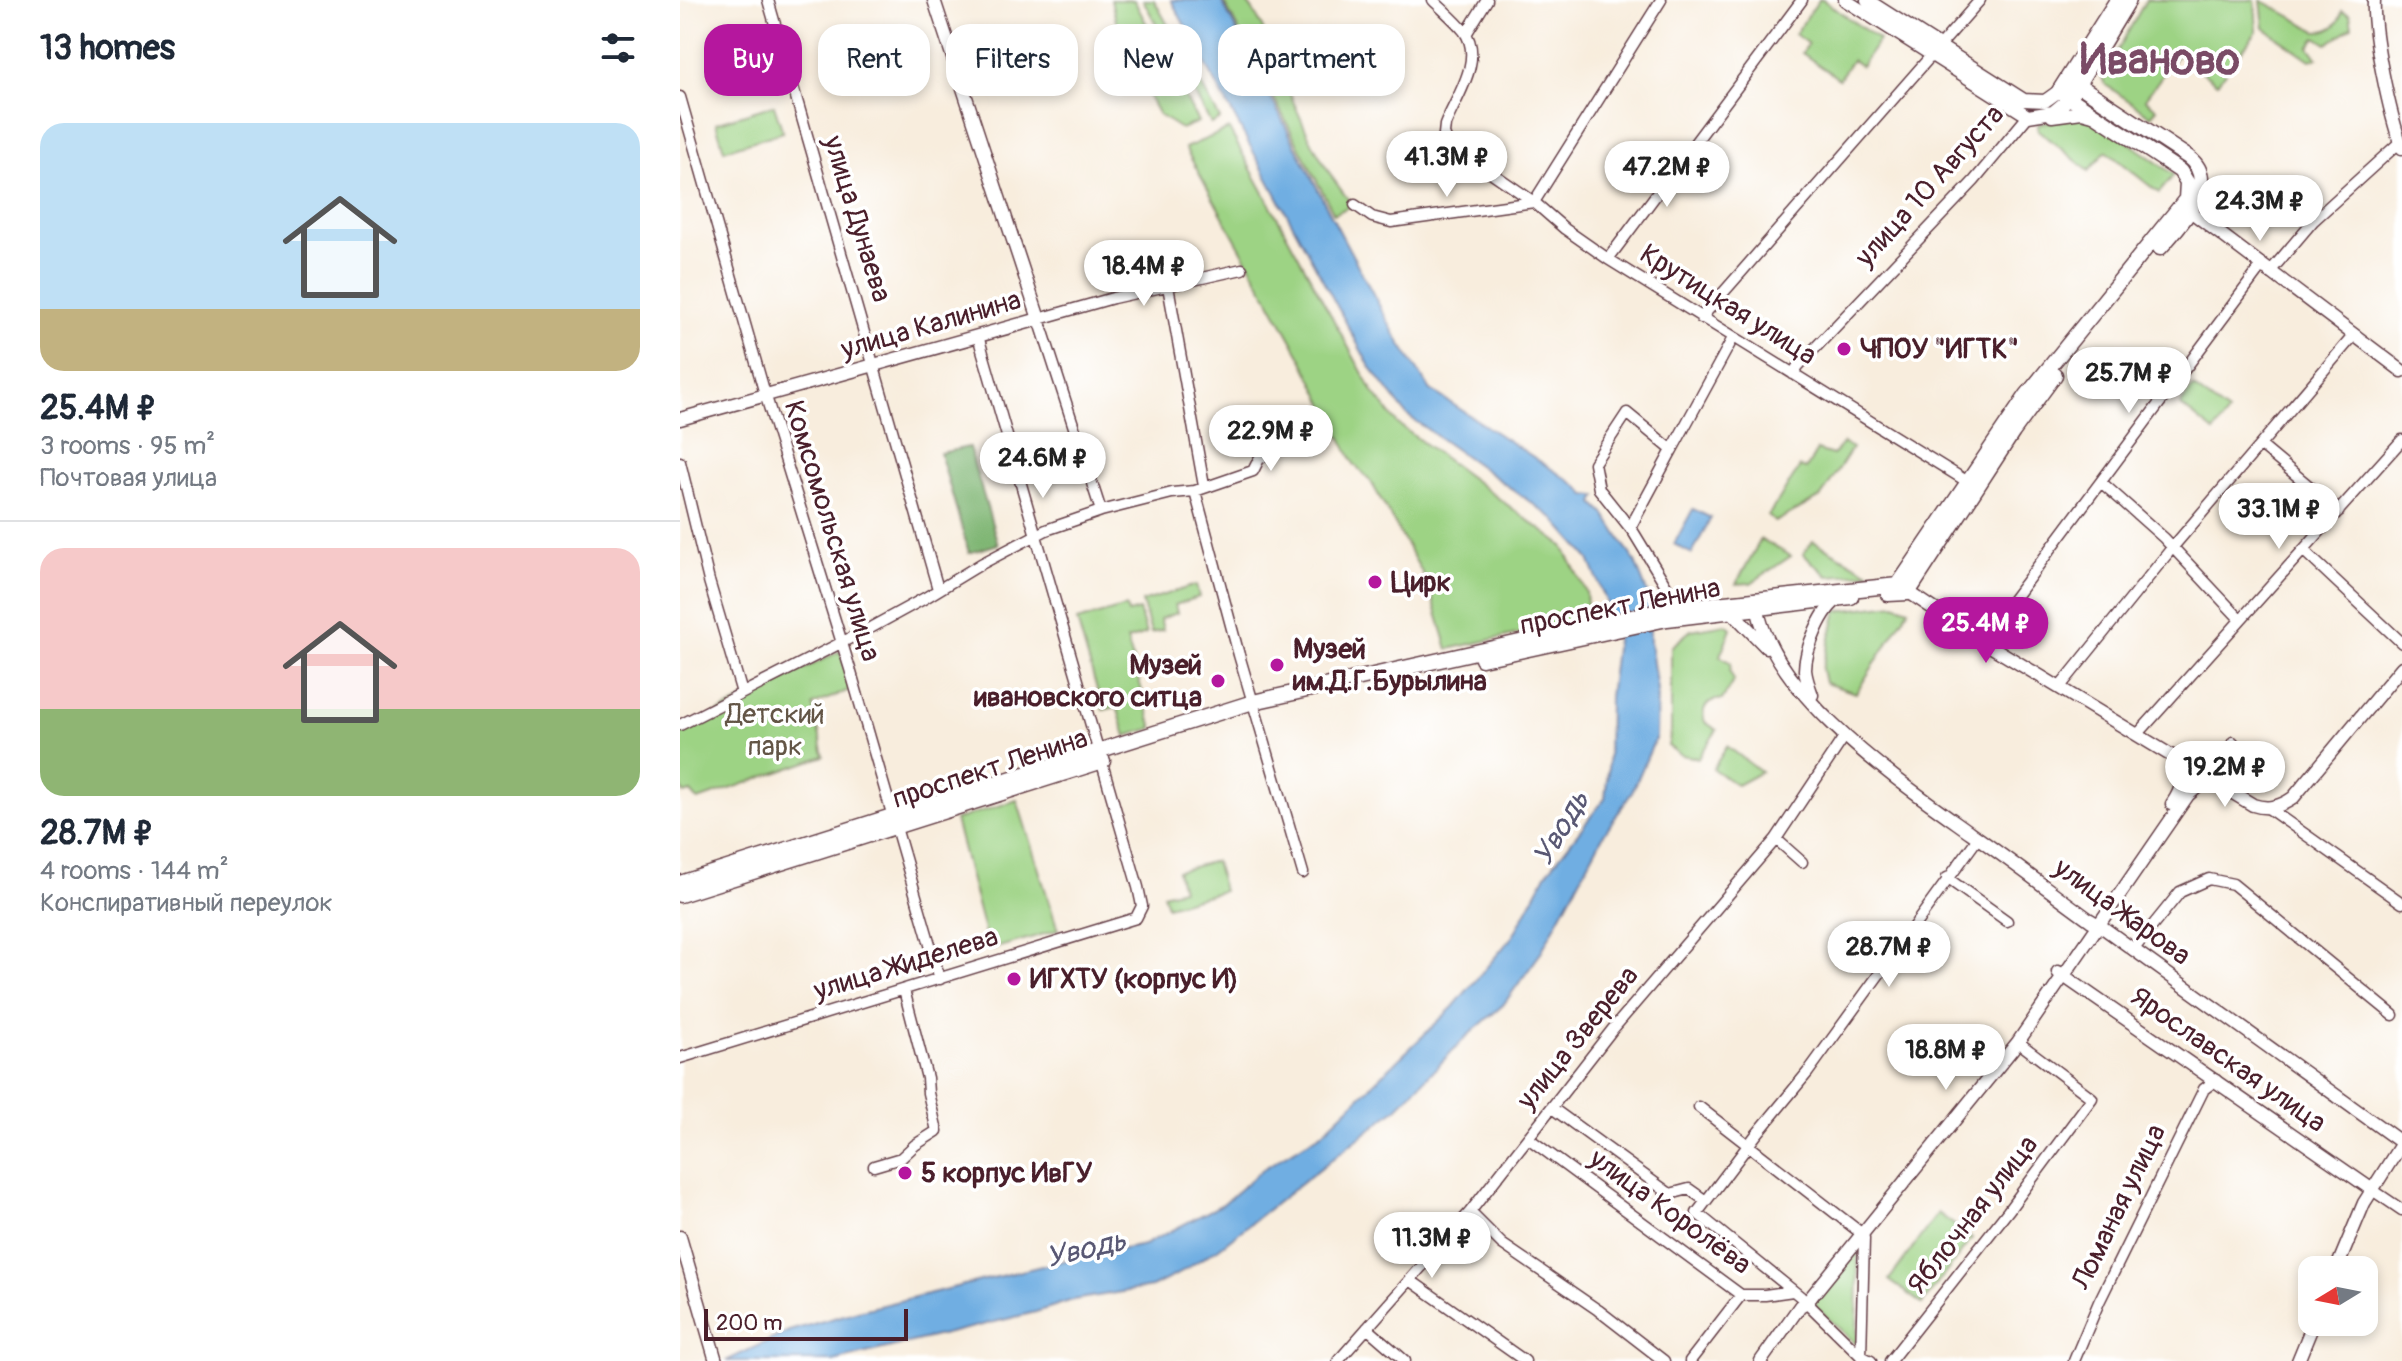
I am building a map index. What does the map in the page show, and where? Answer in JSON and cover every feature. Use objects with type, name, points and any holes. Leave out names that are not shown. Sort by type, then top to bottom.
[{"type":"highway","name":"улица 10 Августа","points":[[2064,94],[2117,0]]},
{"type":"highway","name":"улица 10 Августа","points":[[2073,81],[2088,69],[2129,0]]},
{"type":"highway","points":[[2088,69],[2087,80],[2096,95]]},
{"type":"highway","points":[[1903,589],[2053,377],[2200,189],[2198,168],[2194,161],[2073,81]]},
{"type":"highway","points":[[1903,589],[1968,482],[2027,395],[2186,208],[2188,186],[2184,175],[2064,94]]},
{"type":"highway","name":"проспект Ленина","points":[[1670,612],[1732,612],[1756,604],[1833,601],[1903,589]]},
{"type":"highway","name":"проспект Ленина","points":[[680,883],[893,821],[1254,706],[1670,612],[1903,589]]},
{"type":"highway","name":"проспект Ленина","points":[[680,895],[893,821]]},
{"type":"main road","points":[[934,0],[1039,319]]},
{"type":"main road","points":[[1845,0],[1935,52],[2034,116],[2082,112],[2102,118]]},
{"type":"main road","points":[[1867,0],[1935,52]]},
{"type":"main road","points":[[2374,0],[2396,102],[2401,145]]},
{"type":"main road","name":"улица 10 Августа","points":[[1935,52],[2033,103],[2064,94]]},
{"type":"main road","name":"улица 10 Августа","points":[[2034,116],[2057,110],[2064,94]]},
{"type":"main road","points":[[2186,208],[2402,371]]},
{"type":"main road","name":"улица Калинина","points":[[680,419],[1039,319]]},
{"type":"main road","points":[[1903,589],[1982,641],[2216,783],[2253,805],[2268,808],[2293,798],[2402,667]]},
{"type":"main road","points":[[1821,712],[1808,683],[1806,661],[1825,612],[1830,603],[1840,598]]},
{"type":"main road","points":[[1756,604],[1768,643],[1782,663]]},
{"type":"main road","points":[[1732,612],[1782,663]]},
{"type":"main road","name":"улица Жарова","points":[[1782,663],[1844,737],[2096,924],[2402,1143]]},
{"type":"main road","points":[[2096,924],[2179,794],[2182,772],[2173,757]]},
{"type":"main road","points":[[1858,1231],[2061,974],[2190,792],[2203,784],[2216,783]]},
{"type":"main road","points":[[1761,1361],[1800,1299],[2018,1042],[2061,974]]},
{"type":"main road","name":"Ярославская улица","points":[[2061,974],[2371,1189]]},
{"type":"main road","points":[[2342,1256],[2371,1189],[2402,1143]]},
{"type":"main road","points":[[680,1237],[715,1358]]},
{"type":"main road","points":[[2298,1361],[2308,1336]]},
{"type":"street","name":"улица Дунаева","points":[[768,0],[938,589]]},
{"type":"street","points":[[1433,0],[1466,34],[1487,0]]},
{"type":"street","points":[[1355,205],[1372,217],[1391,222],[1534,202],[1661,0]]},
{"type":"street","points":[[1608,259],[1802,0]]},
{"type":"street","points":[[1701,318],[1980,0]]},
{"type":"street","name":"Крутицкая улица","points":[[1466,34],[1471,52],[1470,68],[1445,125],[1445,140],[1534,202],[1565,229],[1608,259],[1968,482]]},
{"type":"street","name":"Комсомольская улица","points":[[680,97],[765,396],[842,641],[940,979]]},
{"type":"street","name":"улица 10 Августа","points":[[1793,374],[2034,116]]},
{"type":"street","points":[[1982,641],[2265,270],[2313,221],[2401,145]]},
{"type":"street","name":"улица Калинина","points":[[1039,319],[1113,298],[1242,269]]},
{"type":"street","points":[[1168,286],[1200,488],[1254,706],[1303,873]]},
{"type":"street","points":[[1039,319],[1101,511]]},
{"type":"street","points":[[2059,688],[2172,548],[2354,335]]},
{"type":"street","points":[[978,336],[1099,757]]},
{"type":"street","points":[[1630,528],[1733,338]]},
{"type":"street","points":[[1670,612],[1673,597],[1630,528],[1599,489],[1594,463],[1627,413],[1672,450]]},
{"type":"street","points":[[680,725],[1036,535],[1101,511],[1200,488],[1253,471],[1259,459],[1321,425]]},
{"type":"street","points":[[2137,735],[2402,440]]},
{"type":"street","points":[[2260,445],[2339,511]]},
{"type":"street","points":[[680,462],[706,569],[742,693]]},
{"type":"street","points":[[2101,482],[2164,538],[2240,619]]},
{"type":"street","points":[[2303,550],[2402,643]]},
{"type":"street","name":"улица Зверева","points":[[1338,1361],[1470,1212],[1620,1021],[1776,839],[1844,737]]},
{"type":"street","points":[[2216,783],[2235,750],[2233,742]]},
{"type":"street","name":"улица Жиделева","points":[[680,1058],[1136,918],[1141,910],[1138,887],[1099,757]]},
{"type":"street","points":[[2268,808],[2300,833],[2400,895]]},
{"type":"street","points":[[1864,1359],[1800,1299],[1697,1213],[1808,1072],[1978,838]]},
{"type":"street","points":[[1776,839],[1802,862]]},
{"type":"street","points":[[1947,878],[2007,921]]},
{"type":"street","points":[[2133,950],[2180,892],[2209,879],[2233,884],[2393,1015]]},
{"type":"street","points":[[874,1166],[901,1158],[937,1131],[904,990]]},
{"type":"street","name":"Яблочная улица","points":[[1890,1361],[2092,1098],[2018,1042]]},
{"type":"street","name":"Ломаная улица","points":[[2074,1361],[2099,1302],[2204,1089],[2216,1080]]},
{"type":"street","points":[[1699,1107],[1864,1238],[1864,1359]]},
{"type":"street","points":[[1552,1108],[1670,1194],[1689,1189],[1706,1201]]},
{"type":"street","name":"улица Королёва","points":[[1528,1138],[1741,1295],[1800,1299]]},
{"type":"street","points":[[2371,1189],[2402,1210]]},
{"type":"street","points":[[1470,1212],[1502,1244],[1598,1310],[1664,1361]]},
{"type":"street","points":[[1410,1280],[1525,1361]]},
{"type":"street","points":[[1690,1361],[1741,1295]]},
{"type":"street","points":[[1367,1328],[1405,1361]]},
{"type":"green space","points":[[1111,0],[1134,0],[1147,24],[1117,24]]},
{"type":"green space","points":[[1143,0],[1154,0],[1167,24],[1156,24]]},
{"type":"green space","points":[[1223,0],[1247,3],[1260,24],[1235,24]]},
{"type":"green space","points":[[1819,0],[1879,40],[1861,66],[1852,60],[1839,79],[1802,53],[1808,44],[1795,34]]},
{"type":"green space","points":[[2146,0],[2255,0],[2257,31],[2217,83],[2178,54],[2145,99],[2157,109],[2151,116],[2106,85],[2102,78]]},
{"type":"green space","points":[[2261,0],[2317,31],[2334,27],[2342,11],[2350,15],[2352,27],[2327,44],[2316,37],[2309,47],[2318,58],[2310,60],[2264,28]]},
{"type":"green space","points":[[1202,87],[1220,119],[1211,124],[1196,96],[1202,96]]},
{"type":"green space","points":[[1148,96],[1184,96],[1198,122],[1181,129],[1159,115]]},
{"type":"green space","points":[[1273,96],[1291,96],[1329,173],[1353,205],[1334,214]]},
{"type":"green space","points":[[774,105],[783,132],[724,150],[716,123]]},
{"type":"green space","points":[[2082,115],[2095,118],[2174,175],[2159,193],[2106,151],[2089,171],[2038,130],[2038,124]]},
{"type":"green space","points":[[1229,129],[1373,392],[1398,424],[1563,546],[1586,592],[1588,619],[1448,649],[1428,583],[1370,480],[1354,464],[1302,359],[1185,148]]},
{"type":"green space","points":[[2193,387],[2228,413],[2214,432],[2180,405]]},
{"type":"green space","points":[[1843,443],[1852,448],[1821,497],[1775,522],[1768,516],[1800,467],[1806,469],[1817,450],[1833,455]]},
{"type":"green space","points":[[969,447],[998,544],[969,553],[940,453]]},
{"type":"green space","points":[[1761,539],[1791,556],[1751,583],[1736,584]]},
{"type":"green space","points":[[1813,541],[1871,573],[1828,576],[1803,554]]},
{"type":"green space","points":[[1196,585],[1199,597],[1175,605],[1177,613],[1160,619],[1163,630],[1151,633],[1142,602]]},
{"type":"green space","points":[[1895,604],[1909,609],[1856,693],[1825,683],[1822,669],[1837,611]]},
{"type":"green space","points":[[1126,607],[1128,613],[1139,610],[1146,634],[1127,640],[1153,728],[1126,736],[1117,707],[1103,710],[1077,621]]},
{"type":"green space","points":[[1726,624],[1731,628],[1720,656],[1731,663],[1730,672],[1734,680],[1722,700],[1709,703],[1704,709],[1705,722],[1717,730],[1698,758],[1681,755],[1668,746],[1671,731],[1671,647],[1691,630]]},
{"type":"green space","name":"Детский парк","points":[[840,651],[852,689],[813,705],[824,756],[698,800],[691,792],[684,794],[680,785],[680,732]]},
{"type":"green space","points":[[1727,746],[1761,772],[1737,785],[1713,769]]},
{"type":"green space","points":[[1017,800],[1058,930],[989,950],[955,820]]},
{"type":"green space","points":[[1215,861],[1223,891],[1167,906],[1163,894],[1182,889],[1177,871]]},
{"type":"green space","points":[[1938,1213],[1972,1238],[1922,1304],[1889,1280]]},
{"type":"green space","points":[[1858,1247],[1857,1345],[1816,1307],[1814,1295]]},
{"type":"water","name":"Уводь","points":[[1171,0],[1221,0],[1233,24],[1218,24],[1218,87],[1202,57],[1202,24],[1184,24]]},
{"type":"water","name":"Уводь","points":[[1223,96],[1270,96],[1395,335],[1431,390],[1579,487],[1586,495],[1597,496],[1594,503],[1604,513],[1635,562],[1649,597],[1650,642],[1657,690],[1656,737],[1632,792],[1604,834],[1540,954],[1503,1005],[1466,1037],[1397,1108],[1219,1248],[1152,1287],[1073,1300],[1036,1312],[833,1361],[726,1361],[789,1331],[858,1311],[1062,1261],[1144,1245],[1223,1204],[1263,1169],[1322,1133],[1453,1007],[1513,936],[1546,874],[1605,798],[1609,697],[1616,640],[1608,606],[1589,559],[1553,518],[1407,415],[1369,365]]},
{"type":"water","points":[[1693,509],[1711,518],[1692,554],[1674,544]]},
{"type":"place","name":"ЧПОУ \"ИГТК\"","points":[[1844,349]]},
{"type":"place","name":"Цирк","points":[[1375,582]]},
{"type":"place","name":"Музей им.Д.Г.Бурылина","points":[[1277,665]]},
{"type":"place","name":"Музей ивановского ситца","points":[[1218,681]]},
{"type":"place","name":"ИГХТУ (корпус И)","points":[[1014,979]]},
{"type":"place","name":"5 корпус ИвГУ","points":[[905,1173]]},
{"type":"district","name":"Иваново","points":[[2160,60]]}]
